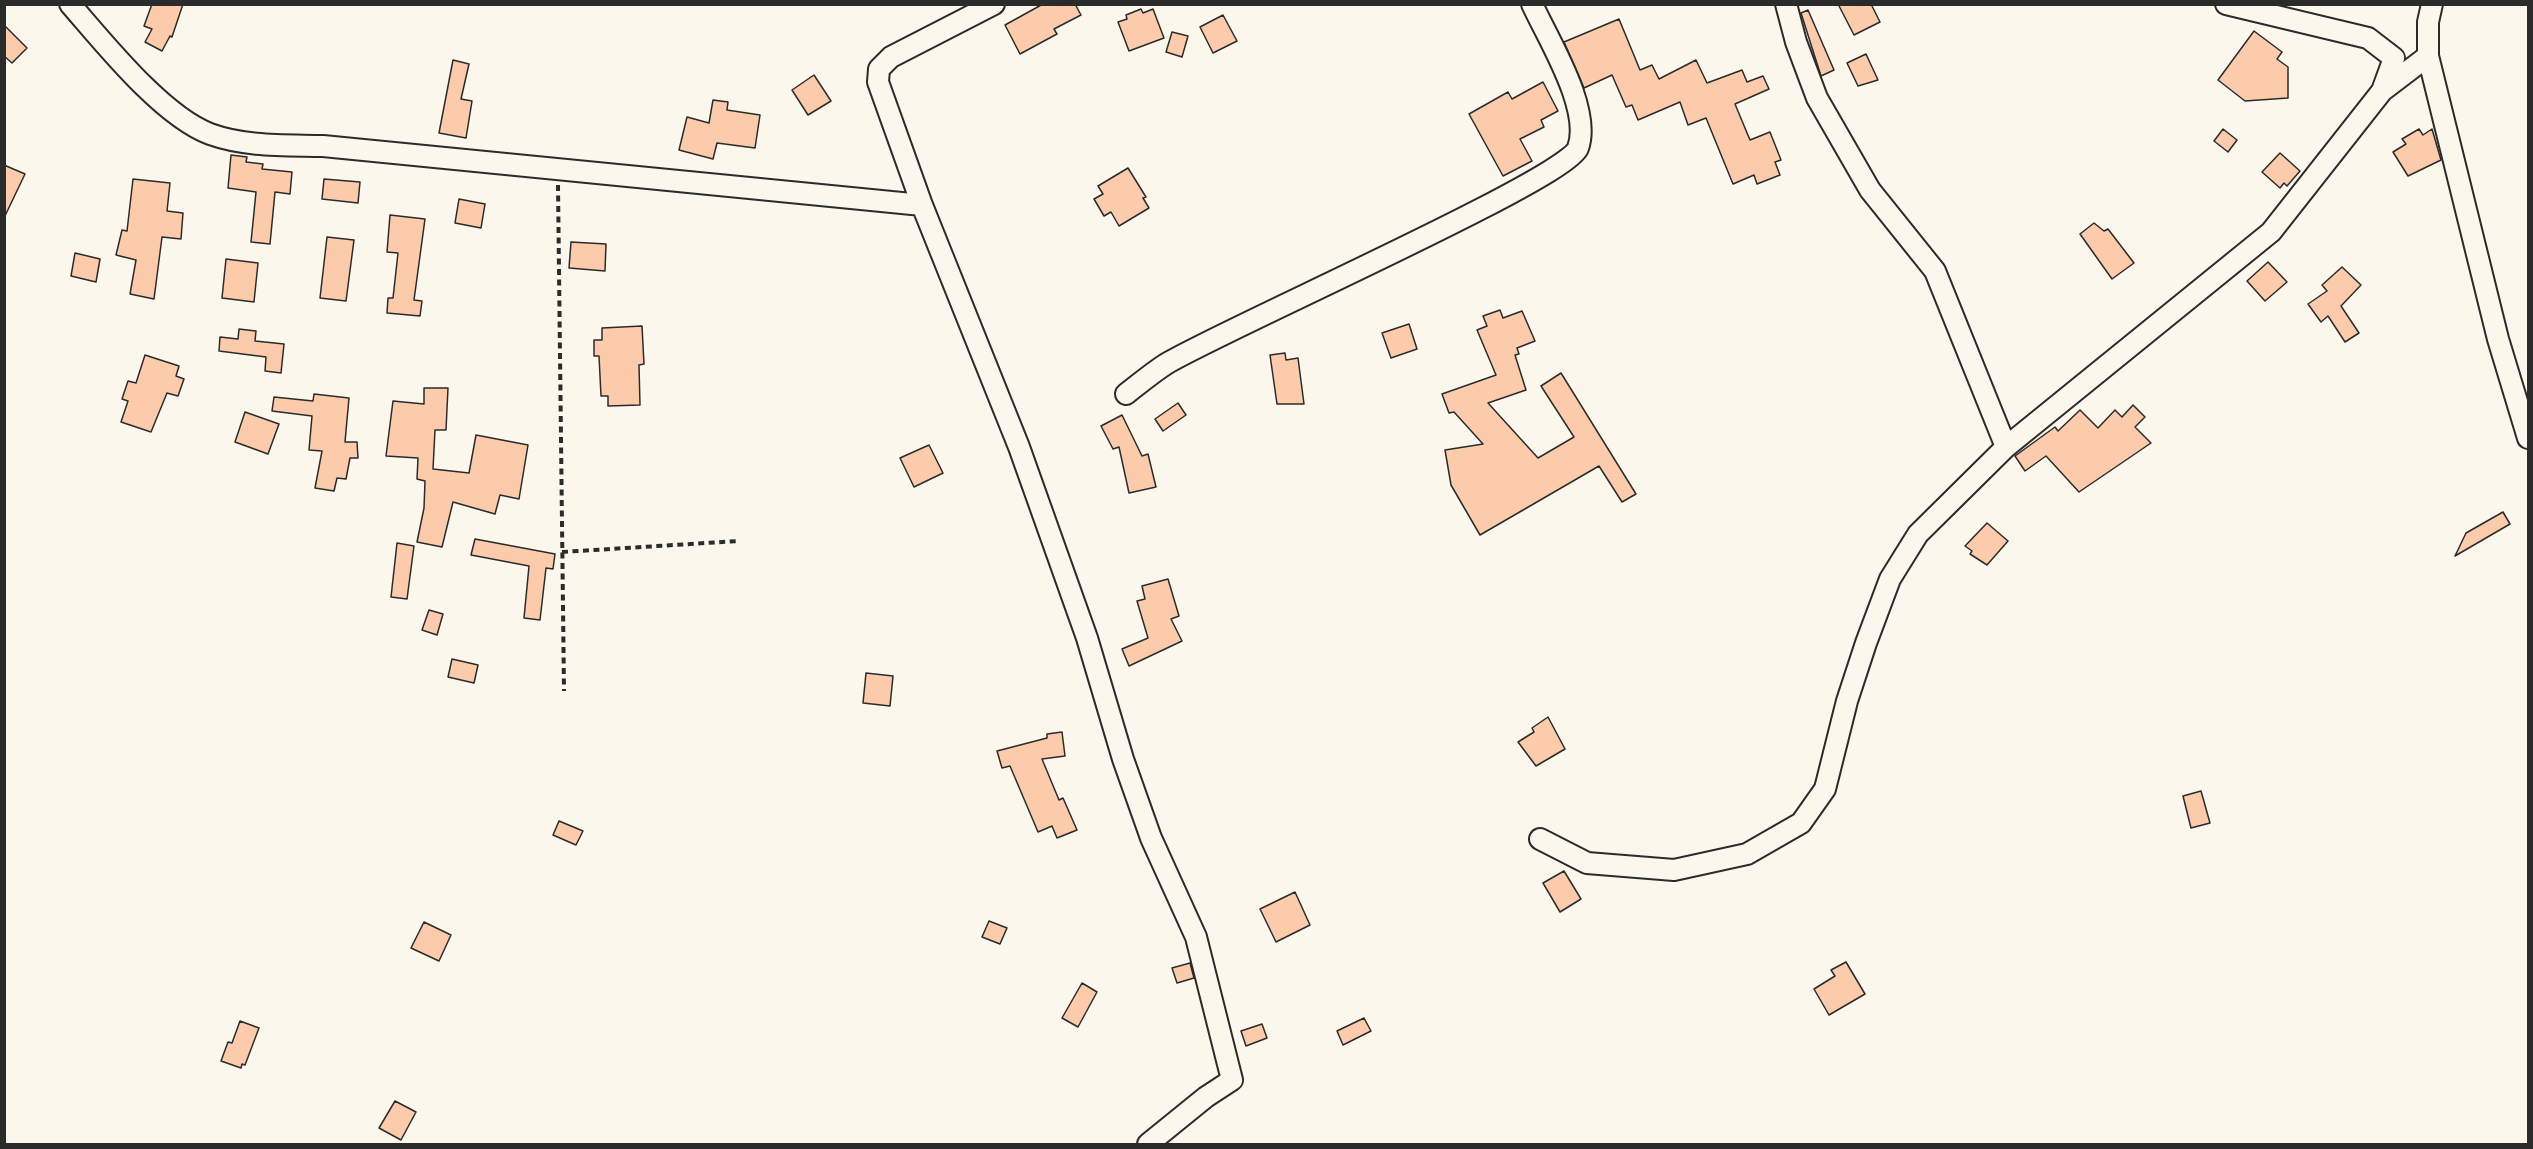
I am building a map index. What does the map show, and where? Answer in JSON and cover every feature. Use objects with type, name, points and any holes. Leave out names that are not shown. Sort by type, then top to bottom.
[{"type":"street","points":[[70,4],[153,94],[185,122],[210,134],[250,144],[323,146],[922,205]]},
{"type":"street","points":[[994,4],[891,57],[879,69],[878,82],[883,102],[922,205],[1019,447],[1087,638],[1123,759],[1151,838],[1196,937],[1232,1080],[1206,1096],[1148,1144]]},
{"type":"street","points":[[1126,394],[1166,364],[1331,280],[1495,203],[1572,158],[1580,142],[1582,119],[1532,4]]},
{"type":"street","points":[[1786,4],[1796,42],[1817,98],[1870,190],[1935,271],[2006,447]]},
{"type":"street","points":[[2226,4],[2368,38],[2394,57],[2382,91]]},
{"type":"street","points":[[2432,4],[2427,22],[2428,56],[2498,339],[2529,438]]},
{"type":"street","points":[[1539,839],[1587,863],[1674,870],[1747,854],[1802,823],[1826,789],[1847,700],[1890,579],[1918,534],[2006,447],[2271,232],[2382,91],[2428,56]]},
{"type":"path","points":[[558,170],[564,691]]},
{"type":"path","points":[[562,552],[738,541]]},
{"type":"building","points":[[152,4],[183,4],[172,37],[170,36],[162,51],[145,42],[152,29],[144,26]]},
{"type":"building","points":[[1043,4],[1075,4],[1081,15],[1054,29],[1057,34],[1020,54],[1005,25]]},
{"type":"building","points":[[1838,4],[1871,4],[1880,22],[1854,35]]},
{"type":"building","points":[[1141,9],[1143,13],[1153,9],[1164,38],[1129,51],[1118,22],[1127,19],[1126,15]]},
{"type":"building","points":[[1808,10],[1834,70],[1821,76],[1801,13]]},
{"type":"building","points":[[1223,15],[1237,41],[1213,53],[1200,27]]},
{"type":"building","points":[[1619,19],[1640,70],[1652,65],[1659,79],[1696,60],[1707,83],[1742,70],[1747,82],[1763,76],[1769,89],[1735,104],[1750,140],[1770,132],[1781,160],[1775,162],[1780,175],[1757,184],[1754,175],[1733,184],[1706,118],[1688,125],[1680,102],[1638,120],[1632,105],[1626,107],[1612,75],[1584,88],[1564,42]]},
{"type":"building","points":[[4,25],[27,48],[12,63],[4,56]]},
{"type":"building","points":[[2254,31],[2282,52],[2277,59],[2288,67],[2288,98],[2245,101],[2218,80]]},
{"type":"building","points":[[1172,32],[1188,36],[1182,57],[1166,52]]},
{"type":"building","points":[[1866,54],[1878,80],[1858,86],[1847,63]]},
{"type":"building","points":[[453,60],[469,64],[461,99],[472,101],[466,138],[439,133]]},
{"type":"building","points":[[814,75],[831,101],[808,115],[792,90]]},
{"type":"building","points":[[1543,82],[1558,111],[1541,120],[1544,127],[1520,139],[1532,161],[1503,176],[1469,114],[1508,92],[1512,99]]},
{"type":"building","points":[[713,100],[728,102],[727,110],[760,115],[755,148],[717,143],[713,159],[679,150],[687,117],[709,123]]},
{"type":"building","points":[[2223,129],[2237,140],[2228,152],[2214,141]]},
{"type":"building","points":[[2419,129],[2423,135],[2432,129],[2441,160],[2408,176],[2393,152],[2406,144],[2402,139]]},
{"type":"building","points":[[2280,153],[2300,171],[2287,186],[2284,183],[2280,188],[2262,172]]},
{"type":"building","points":[[231,155],[247,157],[246,162],[263,164],[262,169],[292,172],[290,194],[275,192],[270,244],[251,242],[256,192],[228,188]]},
{"type":"building","points":[[4,165],[25,174],[4,218]]},
{"type":"building","points":[[1128,168],[1146,197],[1143,198],[1149,208],[1119,226],[1111,212],[1104,216],[1094,199],[1103,194],[1098,186]]},
{"type":"building","points":[[133,179],[170,183],[167,211],[183,213],[181,239],[162,237],[154,299],[130,294],[136,260],[116,255],[122,230],[127,231]]},
{"type":"building","points":[[324,179],[360,182],[358,203],[322,199]]},
{"type":"building","points":[[459,199],[485,204],[481,228],[455,223]]},
{"type":"building","points":[[390,215],[425,219],[414,300],[422,301],[420,316],[387,313],[388,298],[393,298],[398,253],[387,252]]},
{"type":"building","points":[[2094,223],[2104,231],[2108,229],[2134,263],[2112,279],[2080,234]]},
{"type":"building","points":[[327,237],[354,240],[346,301],[320,298]]},
{"type":"building","points":[[571,242],[606,244],[605,271],[569,268]]},
{"type":"building","points":[[75,253],[100,259],[96,282],[71,276]]},
{"type":"building","points":[[226,259],[258,263],[254,302],[222,298]]},
{"type":"building","points":[[2268,262],[2287,282],[2265,301],[2247,281]]},
{"type":"building","points":[[2342,267],[2361,285],[2341,306],[2359,333],[2345,342],[2328,316],[2321,322],[2308,304],[2327,291],[2322,285]]},
{"type":"building","points":[[1500,310],[1503,318],[1522,311],[1535,341],[1517,348],[1519,354],[1515,355],[1526,390],[1488,403],[1538,458],[1574,437],[1541,386],[1561,373],[1636,494],[1622,502],[1599,466],[1480,535],[1451,485],[1445,450],[1483,444],[1454,412],[1449,413],[1442,394],[1496,375],[1477,330],[1487,326],[1483,316]]},
{"type":"building","points":[[1409,324],[1417,349],[1391,358],[1382,333]]},
{"type":"building","points":[[642,326],[644,364],[639,365],[640,405],[608,406],[608,396],[601,396],[599,356],[594,356],[594,340],[602,340],[602,328]]},
{"type":"building","points":[[239,329],[256,331],[255,341],[284,344],[281,373],[265,371],[266,357],[219,351],[220,337],[238,339]]},
{"type":"building","points":[[1285,353],[1286,360],[1298,358],[1304,404],[1277,404],[1270,355]]},
{"type":"building","points":[[145,355],[179,366],[176,376],[184,379],[178,396],[167,393],[151,432],[121,422],[128,401],[122,399],[128,381],[136,383]]},
{"type":"building","points":[[424,388],[448,388],[446,430],[435,430],[433,469],[469,473],[476,435],[528,445],[519,499],[500,495],[495,514],[453,502],[442,547],[417,542],[424,508],[425,481],[417,479],[418,458],[386,456],[393,401],[424,404]]},
{"type":"building","points":[[314,394],[349,398],[345,442],[357,442],[358,458],[350,458],[346,479],[337,478],[334,491],[315,488],[322,451],[309,450],[312,416],[272,411],[274,397],[313,401]]},
{"type":"building","points":[[1178,403],[1186,415],[1163,431],[1155,419]]},
{"type":"building","points":[[2133,405],[2145,417],[2135,427],[2151,443],[2079,492],[2046,456],[2025,471],[2015,456],[2055,427],[2058,431],[2080,410],[2098,428],[2115,410],[2122,417]]},
{"type":"building","points":[[245,412],[279,424],[268,454],[235,442]]},
{"type":"building","points":[[1122,415],[1142,456],[1148,454],[1156,487],[1129,493],[1119,447],[1113,449],[1101,426]]},
{"type":"building","points":[[929,445],[943,473],[914,487],[900,458]]},
{"type":"building","points":[[2503,512],[2510,524],[2455,556],[2466,533]]},
{"type":"building","points":[[1987,523],[2008,541],[1987,565],[1970,554],[1972,551],[1965,546]]},
{"type":"building","points":[[475,539],[555,554],[553,569],[546,568],[540,620],[524,618],[529,566],[471,555]]},
{"type":"building","points":[[397,543],[414,546],[407,599],[391,597]]},
{"type":"building","points":[[1168,579],[1179,616],[1171,619],[1182,641],[1129,666],[1122,649],[1148,638],[1137,601],[1145,599],[1142,586]]},
{"type":"building","points":[[429,610],[443,614],[437,635],[422,630]]},
{"type":"building","points":[[452,659],[478,665],[474,683],[448,677]]},
{"type":"building","points":[[866,673],[893,676],[890,706],[863,703]]},
{"type":"building","points":[[1548,717],[1565,749],[1536,766],[1518,742],[1534,732],[1532,728]]},
{"type":"building","points":[[1062,732],[1065,756],[1042,759],[1059,800],[1063,798],[1077,830],[1057,838],[1052,826],[1038,832],[1010,766],[1002,768],[997,751],[1047,738],[1047,734]]},
{"type":"building","points":[[2201,791],[2210,823],[2191,828],[2183,796]]},
{"type":"building","points":[[559,821],[583,831],[576,845],[553,835]]},
{"type":"building","points":[[1564,871],[1581,899],[1560,912],[1543,883]]},
{"type":"building","points":[[1295,892],[1310,925],[1276,942],[1260,909]]},
{"type":"building","points":[[989,921],[1007,928],[1000,944],[982,937]]},
{"type":"building","points":[[424,922],[451,935],[439,961],[411,948]]},
{"type":"building","points":[[1846,962],[1865,994],[1829,1015],[1814,989],[1835,976],[1831,970]]},
{"type":"building","points":[[1190,963],[1194,978],[1177,983],[1172,968]]},
{"type":"building","points":[[1082,983],[1097,992],[1078,1027],[1062,1018]]},
{"type":"building","points":[[1364,1018],[1371,1031],[1343,1045],[1337,1031]]},
{"type":"building","points":[[240,1021],[259,1028],[245,1065],[242,1064],[241,1068],[221,1061],[228,1042],[232,1043]]},
{"type":"building","points":[[1262,1024],[1267,1038],[1246,1046],[1241,1031]]},
{"type":"building","points":[[395,1101],[416,1112],[401,1140],[379,1128]]}]
